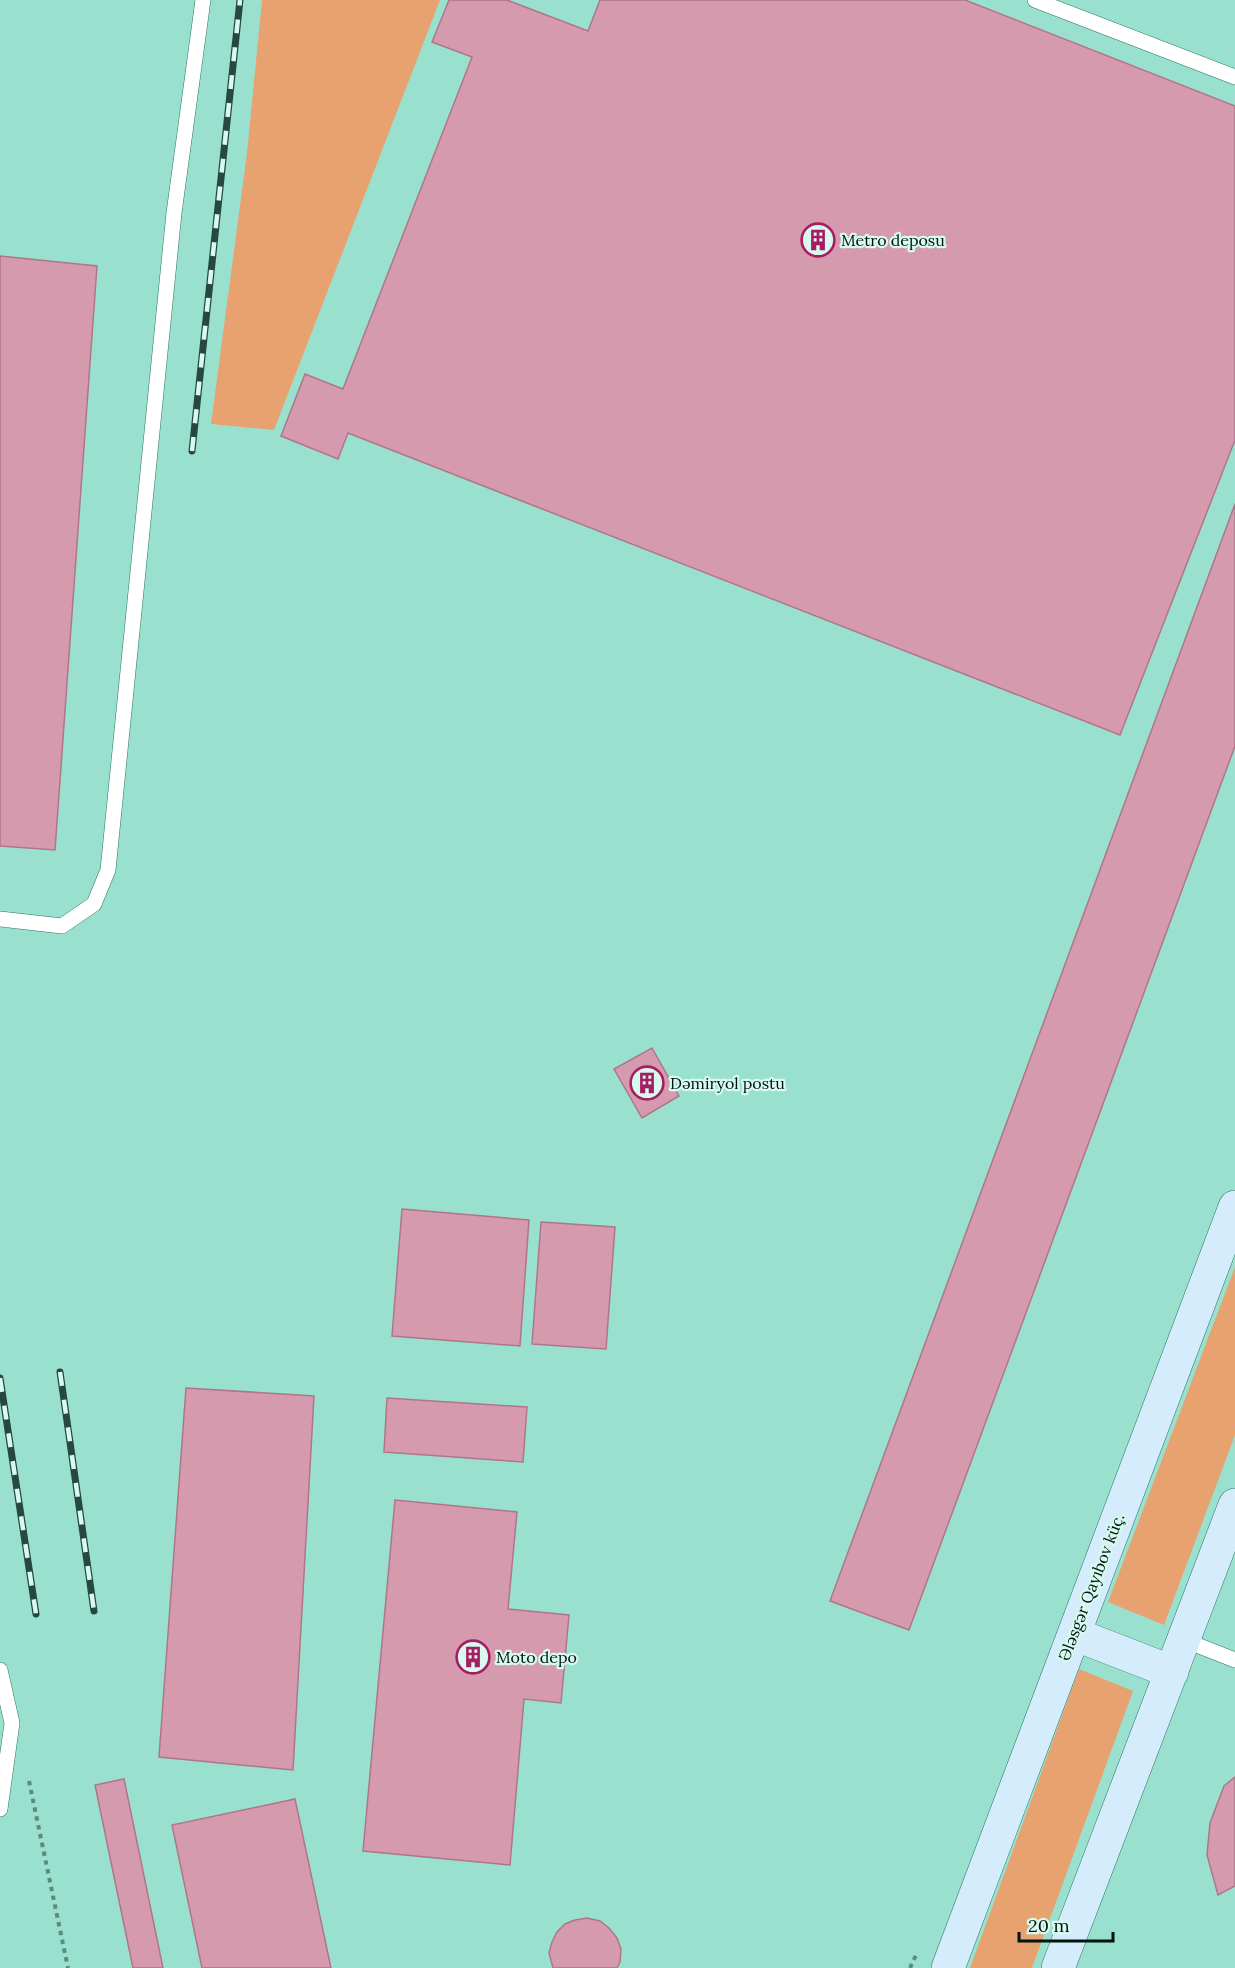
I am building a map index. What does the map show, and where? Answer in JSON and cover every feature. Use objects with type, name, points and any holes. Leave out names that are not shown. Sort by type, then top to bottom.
[{"type":"main road","name":"Ələsgər Qayıbov küç.","points":[[948,1968],[1235,1207]]},
{"type":"main road","points":[[1058,1968],[1235,1505]]},
{"type":"main road","points":[[1074,1634],[1172,1672]]},
{"type":"lane","points":[[0,919],[62,926],[94,904],[108,870],[174,213],[203,0]]},
{"type":"lane","points":[[1035,0],[1235,76]]},
{"type":"lane","points":[[1184,1640],[1235,1660]]},
{"type":"lane","points":[[0,1670],[12,1723],[0,1809]]},
{"type":"path","points":[[27,1774],[68,1968]]},
{"type":"shaded area","points":[[262,0],[440,0],[274,430],[211,424],[247,153]]},
{"type":"shaded area","points":[[1235,1267],[1235,1435],[1164,1625],[1108,1602]]},
{"type":"shaded area","points":[[1079,1669],[1133,1691],[1032,1968],[970,1968]]},
{"type":"building","name":"Metro deposu","points":[[449,0],[507,0],[588,31],[600,0],[965,0],[1235,106],[1235,440],[1120,735],[348,433],[338,459],[281,436],[305,374],[343,389],[472,57],[432,42]]},
{"type":"building","points":[[0,256],[97,266],[55,850],[0,846]]},
{"type":"building","points":[[1235,504],[1235,746],[909,1630],[830,1601]]},
{"type":"building","name":"Dəmiryol postu","points":[[652,1048],[679,1096],[642,1118],[614,1069]]},
{"type":"building","points":[[402,1209],[529,1220],[520,1346],[392,1336]]},
{"type":"building","points":[[541,1222],[615,1227],[606,1349],[532,1344]]},
{"type":"building","points":[[186,1388],[314,1396],[293,1770],[159,1757]]},
{"type":"building","points":[[387,1398],[527,1407],[523,1462],[384,1452]]},
{"type":"building","name":"Moto depo","points":[[395,1500],[517,1512],[508,1609],[569,1615],[561,1703],[524,1699],[510,1865],[363,1851]]},
{"type":"building","points":[[1235,1777],[1235,1886],[1218,1895],[1207,1855],[1210,1823],[1224,1786]]},
{"type":"building","points":[[124,1779],[163,1968],[133,1968],[95,1785]]},
{"type":"building","points":[[295,1799],[331,1968],[202,1968],[172,1825]]},
{"type":"building","points":[[587,1918],[600,1921],[617,1938],[621,1949],[617,1968],[553,1968],[549,1953],[557,1932],[565,1924]]},
{"type":"railway","points":[[192,451],[240,0]]},
{"type":"railway","points":[[60,1372],[94,1611]]},
{"type":"railway","points":[[0,1378],[36,1614]]},
{"type":"place","name":"Metro deposu","points":[[818,240]]},
{"type":"place","name":"Dəmiryol postu","points":[[647,1083]]},
{"type":"place","name":"Moto depo","points":[[473,1657]]}]
